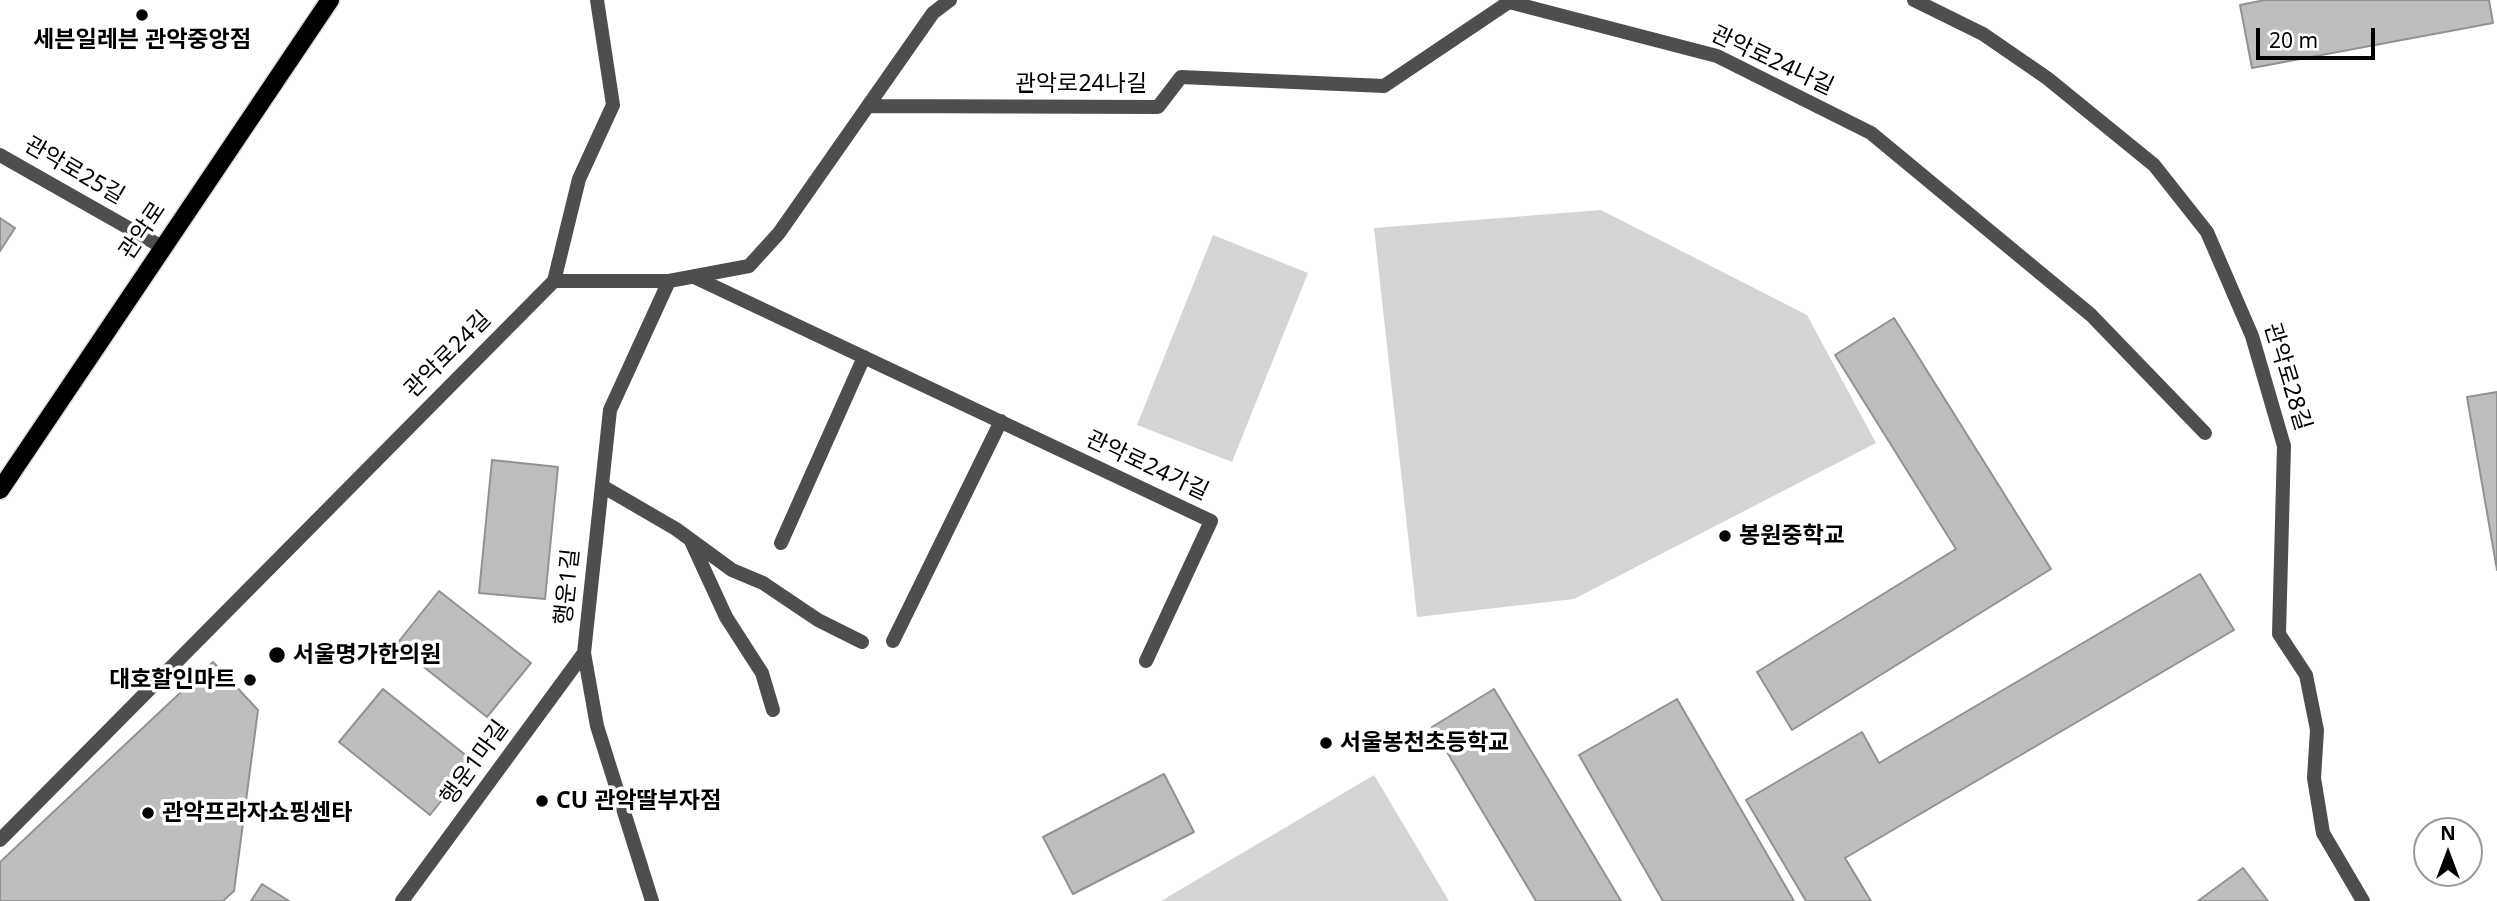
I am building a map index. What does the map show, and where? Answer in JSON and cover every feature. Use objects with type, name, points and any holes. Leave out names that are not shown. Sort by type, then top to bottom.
[{"type":"main road","name":"관악로","points":[[0,490],[330,0]]},
{"type":"street","points":[[597,0],[613,105],[579,179],[554,281],[669,281],[749,266],[779,233],[933,13],[950,0]]},
{"type":"street","name":"관악로28길","points":[[1914,0],[1983,34],[2047,78],[2154,165],[2207,232],[2252,336],[2284,446],[2279,634],[2306,675],[2317,730],[2314,778],[2323,833],[2363,901]]},
{"type":"street","name":"관악로24나길","points":[[868,106],[1157,107],[1181,77],[1384,86],[1508,2],[1717,56],[1871,133],[2091,315],[2205,433]]},
{"type":"street","name":"관악로25길","points":[[0,155],[162,247]]},
{"type":"street","name":"관악로24가길","points":[[694,277],[1211,521],[1146,661]]},
{"type":"street","name":"관악로24길","points":[[0,839],[554,281]]},
{"type":"street","name":"행운1길","points":[[652,901],[597,726],[584,653],[610,410],[669,281]]},
{"type":"street","points":[[781,543],[864,357]]},
{"type":"street","points":[[892,641],[1001,421]]},
{"type":"street","points":[[602,486],[691,539],[732,570],[764,583],[818,620],[862,642]]},
{"type":"street","points":[[691,539],[726,617],[762,673],[773,710]]},
{"type":"street","name":"행운1마길","points":[[402,901],[584,653]]},
{"type":"shaded area","points":[[1601,210],[1807,315],[1876,443],[1574,599],[1417,617],[1374,228]]},
{"type":"shaded area","points":[[1213,235],[1308,273],[1232,462],[1137,425]]},
{"type":"shaded area","points":[[1374,775],[1449,901],[1161,901]]},
{"type":"building","points":[[2265,0],[2489,0],[2493,23],[2252,68],[2240,5]]},
{"type":"building","points":[[0,218],[15,228],[0,251]]},
{"type":"building","points":[[1894,318],[2051,569],[1792,730],[1757,672],[1956,549],[1835,355]]},
{"type":"building","points":[[2497,392],[2497,570],[2467,397]]},
{"type":"building","points":[[492,460],[558,467],[545,599],[479,593]]},
{"type":"building","points":[[2200,574],[2234,630],[1845,858],[1871,901],[1806,901],[1746,800],[1862,732],[1879,763]]},
{"type":"building","points":[[439,591],[531,663],[487,717],[396,645]]},
{"type":"building","name":"관악프라자쇼핑센타","points":[[213,662],[258,710],[234,891],[223,901],[0,901],[0,862]]},
{"type":"building","points":[[383,689],[473,761],[430,815],[339,742]]},
{"type":"building","points":[[1494,689],[1621,901],[1536,901],[1432,727]]},
{"type":"building","points":[[1677,699],[1794,901],[1663,901],[1579,755]]},
{"type":"building","points":[[1164,774],[1194,832],[1073,894],[1043,837]]},
{"type":"building","points":[[2243,868],[2268,901],[2198,901]]},
{"type":"building","points":[[262,884],[289,901],[251,901]]},
{"type":"place","name":"세븐일레븐 관악중앙점","points":[[142,15]]},
{"type":"place","name":"봉원중학교","points":[[1725,536]]},
{"type":"place","name":"서울명가한의원","points":[[277,655]]},
{"type":"place","name":"대호할인마트","points":[[250,680]]},
{"type":"place","name":"서울봉천초등학교","points":[[1326,743]]},
{"type":"place","name":"CU 관악딸부자점","points":[[542,801]]},
{"type":"place","name":"관악프라자쇼핑센타","points":[[148,813]]}]
